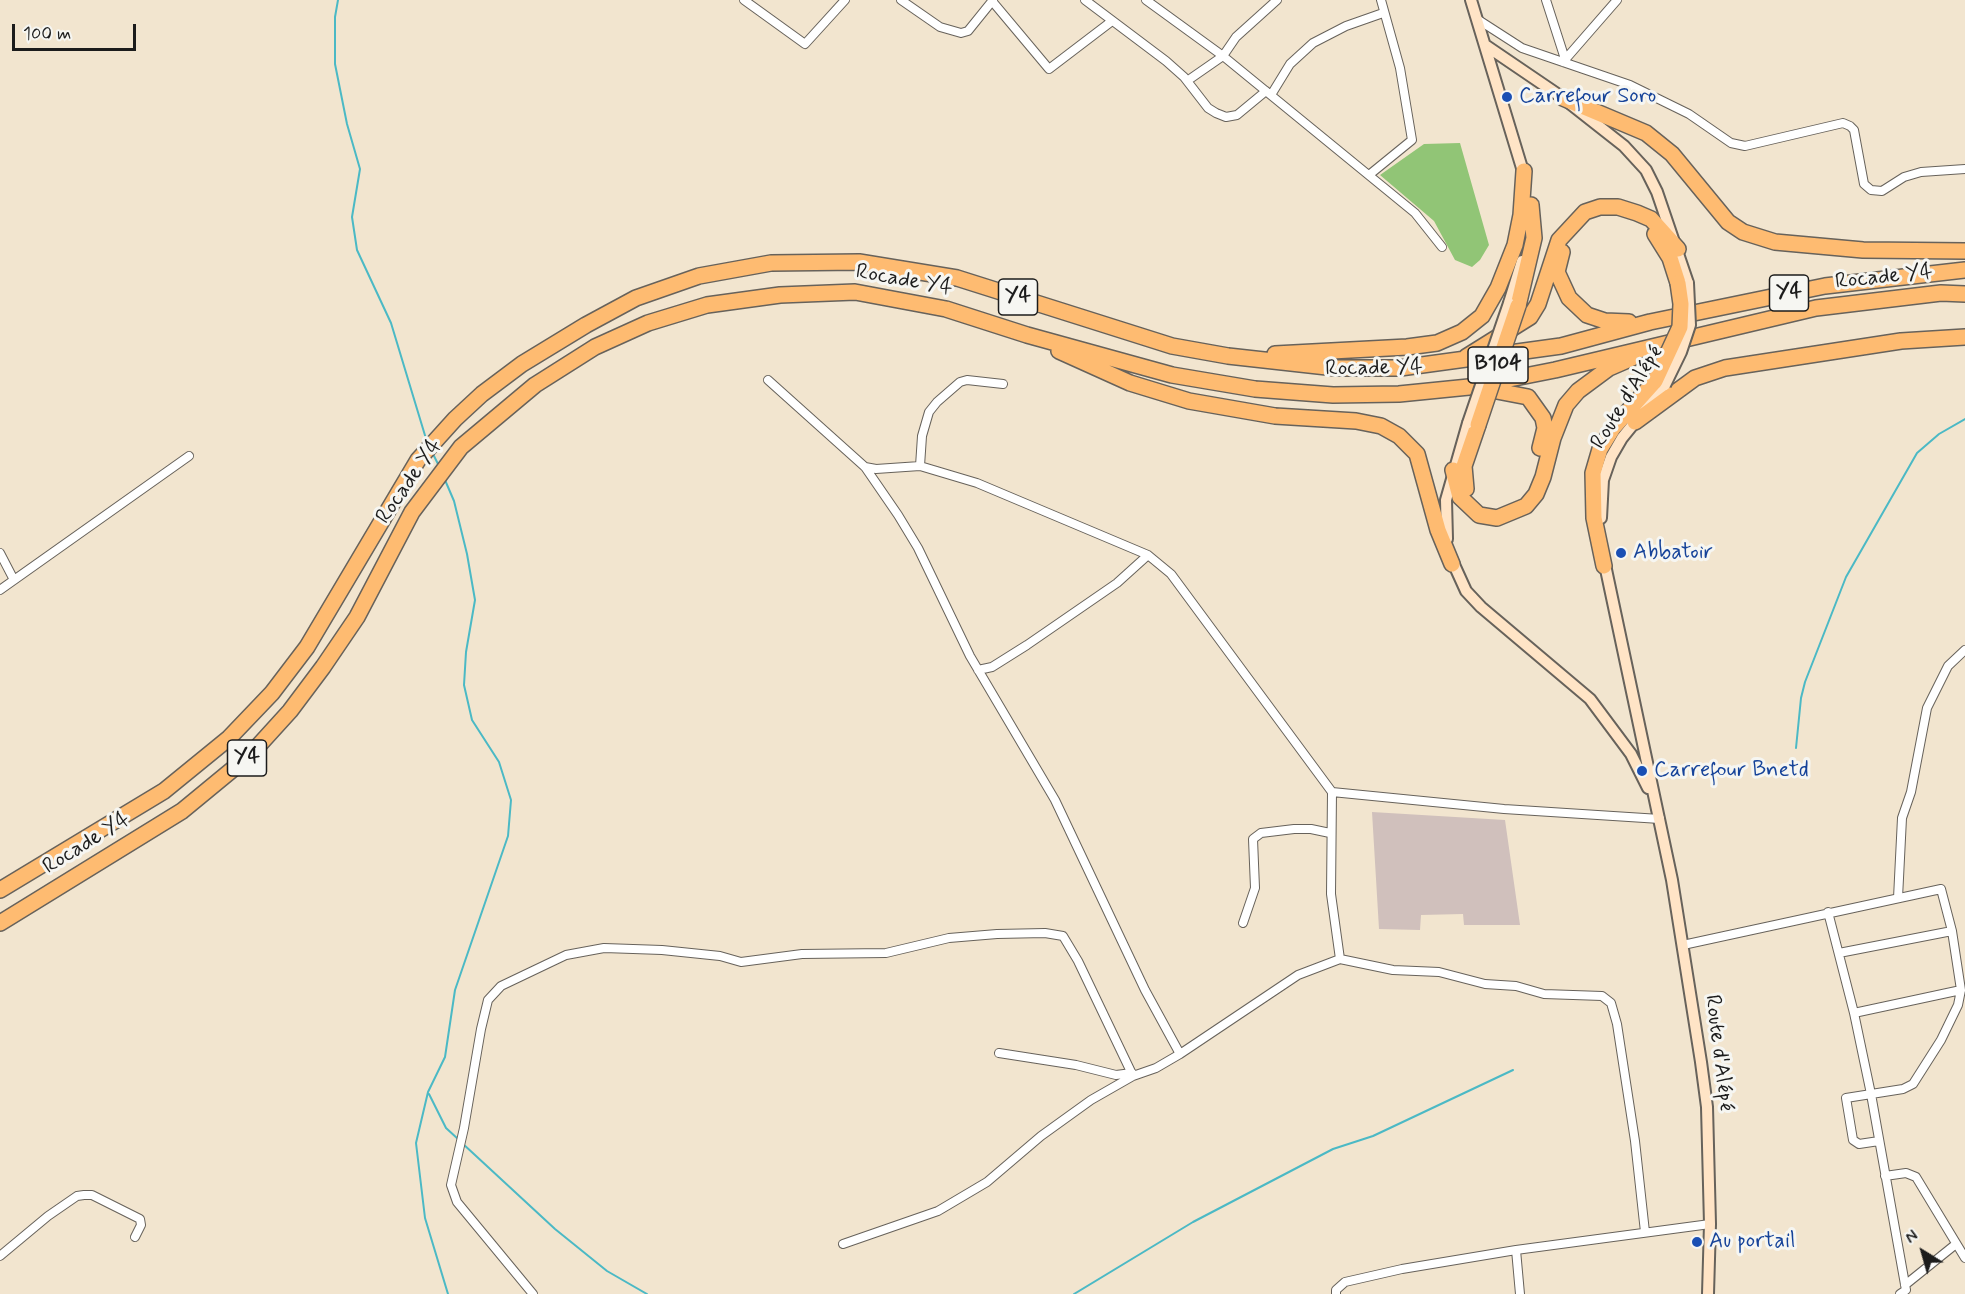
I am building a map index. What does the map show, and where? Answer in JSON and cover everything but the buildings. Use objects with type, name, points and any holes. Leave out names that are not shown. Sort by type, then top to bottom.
[{"type":"highway","points":[[1563,98],[1646,133],[1672,154],[1728,222],[1743,232],[1775,242],[1863,250],[1965,251]]},
{"type":"highway","points":[[1228,356],[1407,347],[1437,342],[1462,332],[1482,316],[1498,288],[1515,244],[1521,216],[1524,171]]},
{"type":"highway","name":"B104","points":[[1473,424],[1534,238],[1531,205]]},
{"type":"highway","points":[[1461,360],[1530,317],[1538,304],[1559,240],[1585,212],[1600,207],[1618,207],[1637,213],[1652,219],[1678,249]]},
{"type":"highway","points":[[1605,566],[1594,518],[1593,473],[1600,449],[1613,428],[1660,383],[1680,327],[1683,283],[1660,238],[1641,222],[1617,213],[1584,222],[1571,233],[1563,247],[1557,272],[1569,298],[1587,315],[1605,321],[1650,322]]},
{"type":"highway","name":"Rocade Y4","points":[[0,890],[164,791],[229,738],[272,693],[307,647],[335,603],[404,480],[455,419],[522,364],[636,298],[699,276],[771,263],[859,262],[957,278],[1172,346],[1228,356],[1336,368],[1400,368],[1561,346],[1650,322],[1825,286],[1965,270]]},
{"type":"highway","name":"Rocade Y4","points":[[0,923],[182,811],[250,755],[290,711],[334,651],[357,617],[412,512],[461,447],[536,384],[595,347],[648,323],[707,305],[780,295],[855,292],[946,309],[1027,335],[1172,375],[1255,389],[1333,394],[1399,394],[1469,387],[1816,308],[1941,293],[1965,294]]},
{"type":"highway","points":[[1027,335],[1130,383],[1189,401],[1275,416],[1356,421],[1381,426],[1399,436],[1417,454],[1438,530],[1452,564]]},
{"type":"highway","points":[[1635,422],[1695,378],[1725,368],[1889,342],[1965,337]]},
{"type":"highway","points":[[1453,470],[1460,497],[1479,515],[1497,518],[1526,506],[1536,494],[1543,477],[1552,438],[1566,405],[1578,391],[1609,368],[1664,344]]},
{"type":"highway","points":[[1469,387],[1516,393],[1528,397],[1543,418],[1545,428],[1530,485],[1510,505],[1497,509],[1482,507],[1473,500],[1463,480],[1473,424]]},
{"type":"main road","name":"B104","points":[[1471,0],[1524,171],[1531,205]]},
{"type":"main road","points":[[1485,45],[1563,98],[1624,146],[1646,170],[1657,192],[1678,249],[1683,283]]},
{"type":"main road","name":"Route d'Alépé","points":[[1660,383],[1611,457],[1603,480],[1601,519],[1605,566],[1660,819],[1683,945],[1707,1107],[1710,1224],[1708,1294]]},
{"type":"main road","name":"Route d'Alépé","points":[[1473,424],[1453,470],[1446,500],[1445,530],[1452,564],[1466,591],[1481,607],[1590,699],[1612,726],[1646,783],[1660,819]]},
{"type":"street","points":[[744,0],[805,44],[845,0]]},
{"type":"street","points":[[901,0],[940,27],[960,33],[968,31],[993,0],[1049,69],[1112,21]]},
{"type":"street","points":[[1085,0],[1167,61],[1187,81],[1208,108],[1226,117],[1237,115],[1269,93],[1290,63],[1313,43],[1347,26],[1383,13]]},
{"type":"street","points":[[1146,0],[1224,56],[1415,213],[1443,248]]},
{"type":"street","points":[[1187,81],[1224,56],[1236,37],[1276,0]]},
{"type":"street","points":[[1369,175],[1412,140],[1400,68],[1381,0]]},
{"type":"street","points":[[1546,0],[1564,60]]},
{"type":"street","points":[[1564,60],[1617,0]]},
{"type":"street","points":[[1477,19],[1522,48],[1564,60],[1630,85],[1689,114],[1731,143],[1745,146],[1843,123],[1850,126],[1854,130],[1864,184],[1871,190],[1882,191],[1904,177],[1921,172],[1965,169]]},
{"type":"street","points":[[768,380],[865,467],[918,548],[978,670],[1055,800],[1145,990],[1180,1054]]},
{"type":"street","points":[[920,466],[922,436],[929,412],[937,402],[960,382],[967,380],[1003,384]]},
{"type":"street","points":[[0,590],[189,456]]},
{"type":"street","points":[[865,467],[876,469],[920,466],[977,483],[1148,555],[1171,574],[1332,792],[1331,894],[1340,959]]},
{"type":"street","points":[[0,553],[14,580]]},
{"type":"street","points":[[978,670],[992,668],[1027,645],[1117,583],[1148,555]]},
{"type":"street","points":[[1898,898],[1902,818],[1911,792],[1927,708],[1948,666],[1965,650]]},
{"type":"street","points":[[1332,792],[1504,809],[1660,819]]},
{"type":"street","points":[[1243,922],[1255,888],[1253,839],[1261,833],[1294,829],[1311,829],[1330,833]]},
{"type":"street","points":[[1683,945],[1828,912],[1941,890],[1952,931],[1960,990],[1954,1014],[1921,1076],[1903,1089],[1848,1096],[1845,1101],[1853,1140],[1859,1144],[1879,1141]]},
{"type":"street","points":[[1828,912],[1854,1013],[1871,1094],[1906,1292],[1900,1294]]},
{"type":"street","points":[[1839,953],[1952,931]]},
{"type":"street","points":[[533,1294],[457,1202],[451,1185],[488,1000],[501,986],[566,955],[604,948],[650,949],[720,956],[741,962],[802,954],[886,953],[950,938],[997,934],[1045,933],[1063,936],[1133,1074]]},
{"type":"street","points":[[999,1053],[1076,1065],[1116,1075],[1133,1074],[1156,1068],[1298,975],[1340,959],[1394,970],[1439,972],[1468,981],[1510,984],[1544,994],[1602,996],[1607,999],[1618,1032],[1635,1141],[1645,1232]]},
{"type":"street","points":[[1854,1013],[1960,990]]},
{"type":"street","points":[[843,1245],[938,1211],[987,1182],[1041,1136],[1091,1100],[1133,1074]]},
{"type":"street","points":[[1884,1176],[1906,1173],[1916,1177],[1965,1258]]},
{"type":"street","points":[[0,1256],[48,1216],[77,1196],[84,1195],[92,1195],[140,1219],[141,1225],[135,1237]]},
{"type":"street","points":[[1336,1294],[1336,1290],[1344,1282],[1353,1279],[1516,1250],[1710,1224]]},
{"type":"street","points":[[1905,1286],[1956,1244]]},
{"type":"street","points":[[1516,1250],[1520,1294]]},
{"type":"shaded area","points":[[1372,812],[1505,820],[1520,925],[1464,925],[1463,914],[1421,915],[1420,930],[1379,929]]},
{"type":"green space","points":[[1460,143],[1489,245],[1480,260],[1472,267],[1455,260],[1434,221],[1380,175],[1424,144]]},
{"type":"waterway","points":[[338,0],[335,17],[335,64],[347,124],[360,169],[352,217],[357,250],[391,323],[427,442]]},
{"type":"waterway","points":[[1796,748],[1801,698],[1805,682],[1846,577],[1917,453],[1939,434],[1965,419]]},
{"type":"waterway","points":[[432,452],[439,466]]},
{"type":"waterway","points":[[445,480],[454,501],[475,600],[466,652],[464,685],[472,720],[499,762],[511,800],[508,836],[455,990],[445,1057],[428,1092],[416,1143],[425,1218],[448,1294]]},
{"type":"waterway","points":[[1074,1294],[1193,1222],[1333,1149],[1373,1136],[1513,1070]]},
{"type":"waterway","points":[[429,1094],[446,1128],[458,1139]]},
{"type":"waterway","points":[[462,1143],[555,1229],[607,1271],[647,1294]]},
{"type":"place","name":"Carrefour Soro","points":[[1507,97]]},
{"type":"place","name":"Abbatoir","points":[[1621,553]]},
{"type":"place","name":"Carrefour Bnetd","points":[[1642,771]]},
{"type":"place","name":"Au portail","points":[[1697,1242]]}]
